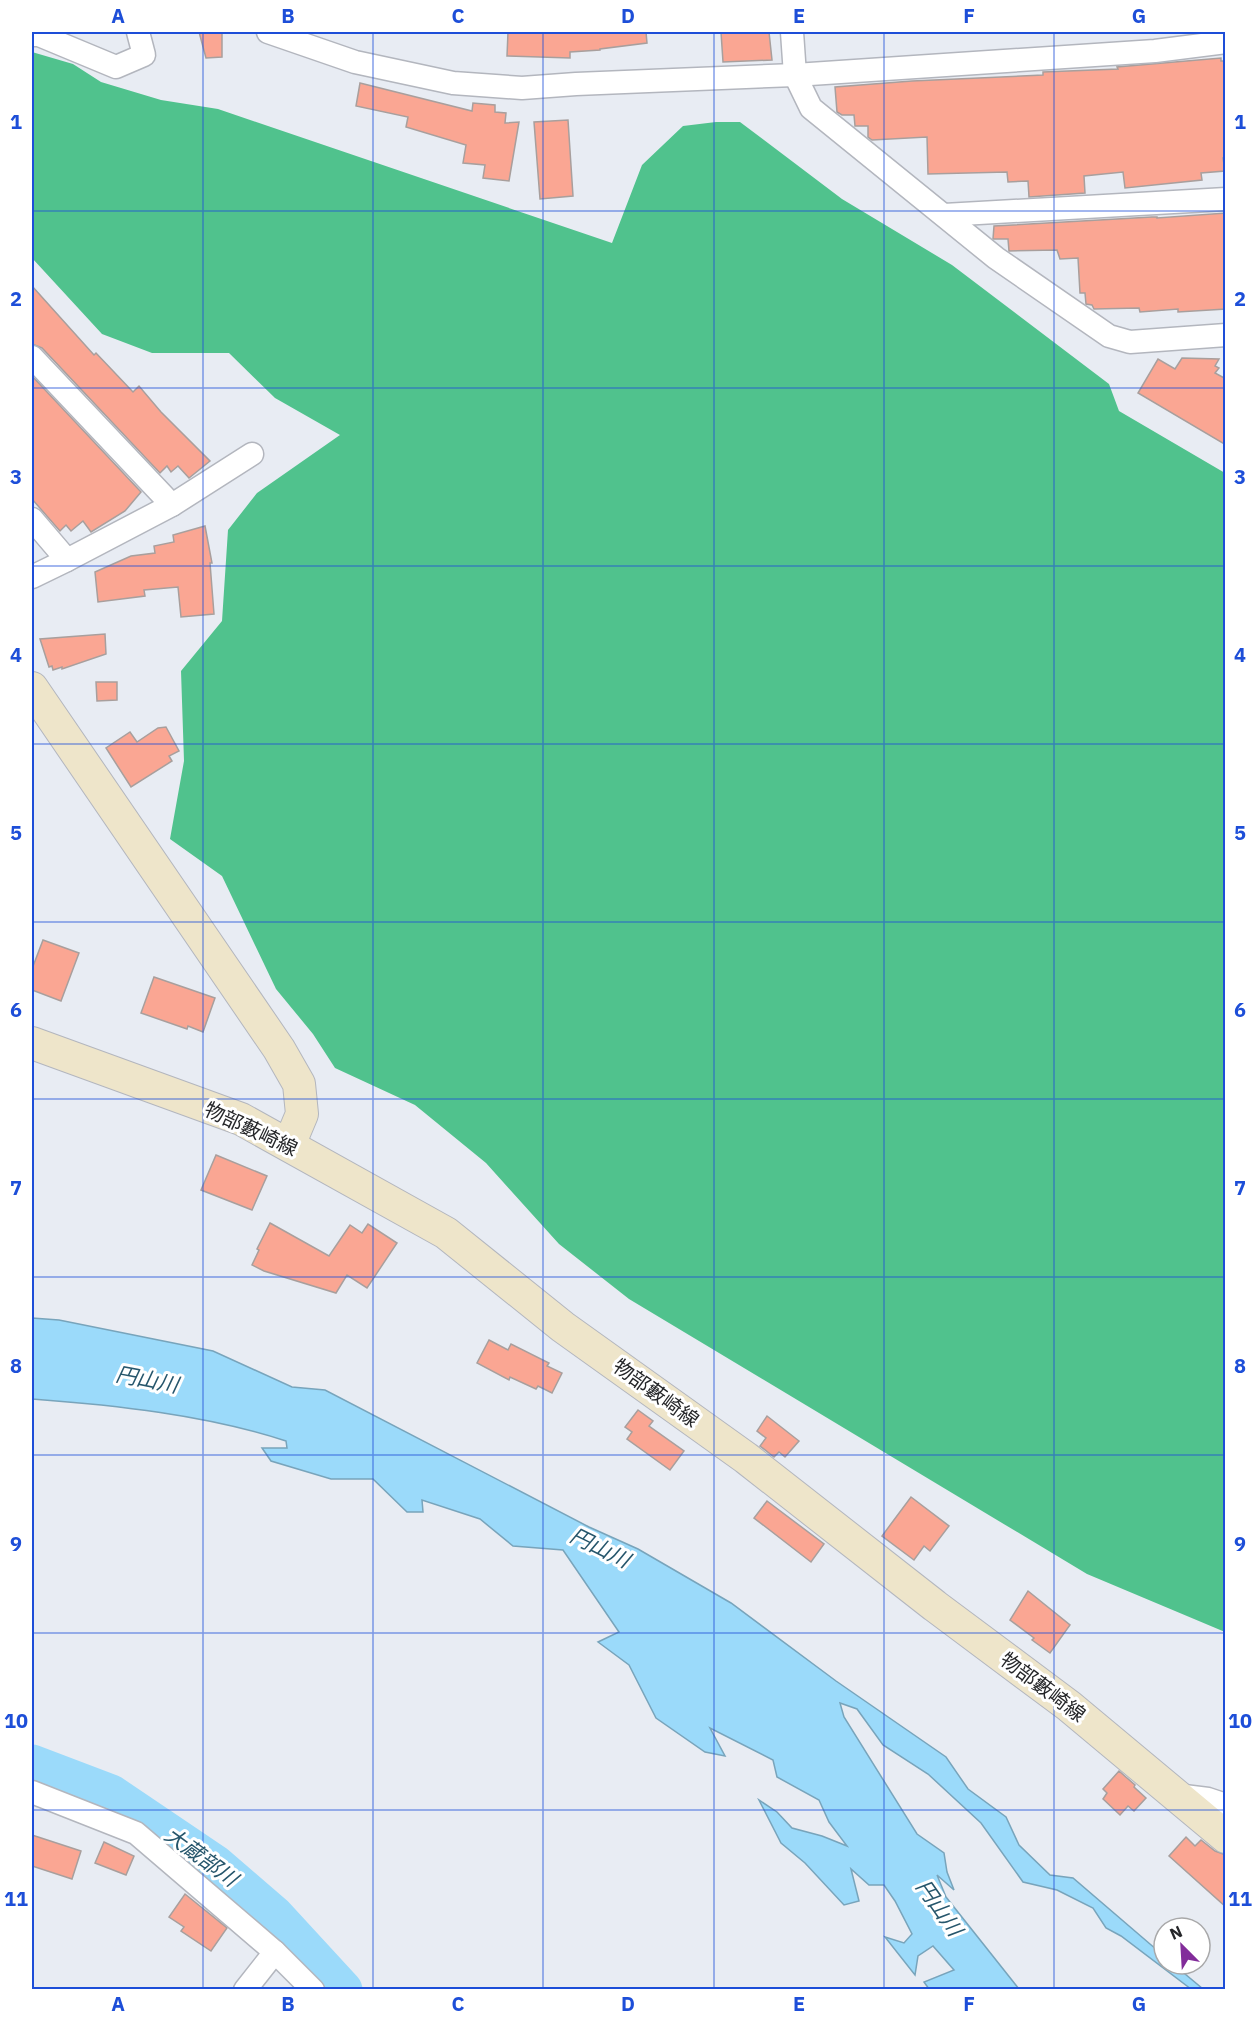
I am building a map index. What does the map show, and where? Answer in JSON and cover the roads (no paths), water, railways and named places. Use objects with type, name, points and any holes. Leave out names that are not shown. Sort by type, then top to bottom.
[{"type":"main road","points":[[32,688],[279,1049],[299,1084],[302,1114],[289,1145]]},
{"type":"main road","name":"物部藪崎線","points":[[32,1043],[241,1119],[446,1233],[563,1326],[746,1458],[935,1606],[1069,1706],[1226,1837]]},
{"type":"street","points":[[32,35],[39,35],[116,67],[144,55],[138,32]]},
{"type":"street","points":[[268,32],[355,62],[453,83],[522,88],[795,75],[1155,51],[1226,42]]},
{"type":"street","points":[[792,32],[795,75],[811,108],[996,258],[1109,336],[1130,342],[1226,335]]},
{"type":"street","points":[[944,215],[1226,198]]},
{"type":"street","points":[[32,357],[172,506]]},
{"type":"street","points":[[32,577],[172,506],[252,454]]},
{"type":"street","points":[[32,519],[67,560]]},
{"type":"street","points":[[32,1792],[136,1833],[275,1952],[313,1989]]},
{"type":"street","points":[[1176,1795],[1208,1799],[1226,1805]]},
{"type":"street","points":[[245,1989],[275,1952]]},
{"type":"water","name":"円山川","points":[[32,1318],[59,1320],[213,1351],[292,1387],[325,1390],[589,1527],[638,1549],[731,1603],[836,1681],[946,1757],[968,1789],[1006,1817],[1019,1845],[1050,1875],[1073,1878],[1152,1946],[1152,1959],[1121,1936],[1106,1928],[1093,1908],[1057,1890],[1023,1882],[981,1823],[928,1774],[883,1745],[857,1709],[840,1703],[844,1717],[917,1834],[944,1853],[947,1872],[954,1890],[937,1875],[946,1897],[1019,1989],[929,1989],[924,1982],[954,1970],[933,1946],[918,1956],[915,1975],[885,1937],[904,1943],[912,1934],[884,1885],[869,1885],[851,1869],[859,1901],[844,1905],[805,1863],[781,1843],[759,1800],[777,1812],[792,1828],[847,1846],[829,1822],[819,1800],[777,1777],[773,1760],[710,1728],[725,1756],[705,1752],[656,1718],[629,1665],[598,1642],[619,1632],[563,1550],[513,1546],[480,1519],[422,1500],[423,1512],[407,1512],[373,1479],[331,1479],[271,1461],[262,1448],[287,1448],[286,1441],[256,1432],[160,1412],[32,1399]]},
{"type":"water","points":[[1174,1976],[1187,1976],[1203,1989],[1191,1989]]},
{"type":"waterway","name":"大蔵部川","points":[[32,1764],[111,1794],[216,1865],[274,1915],[343,1990]]}]
